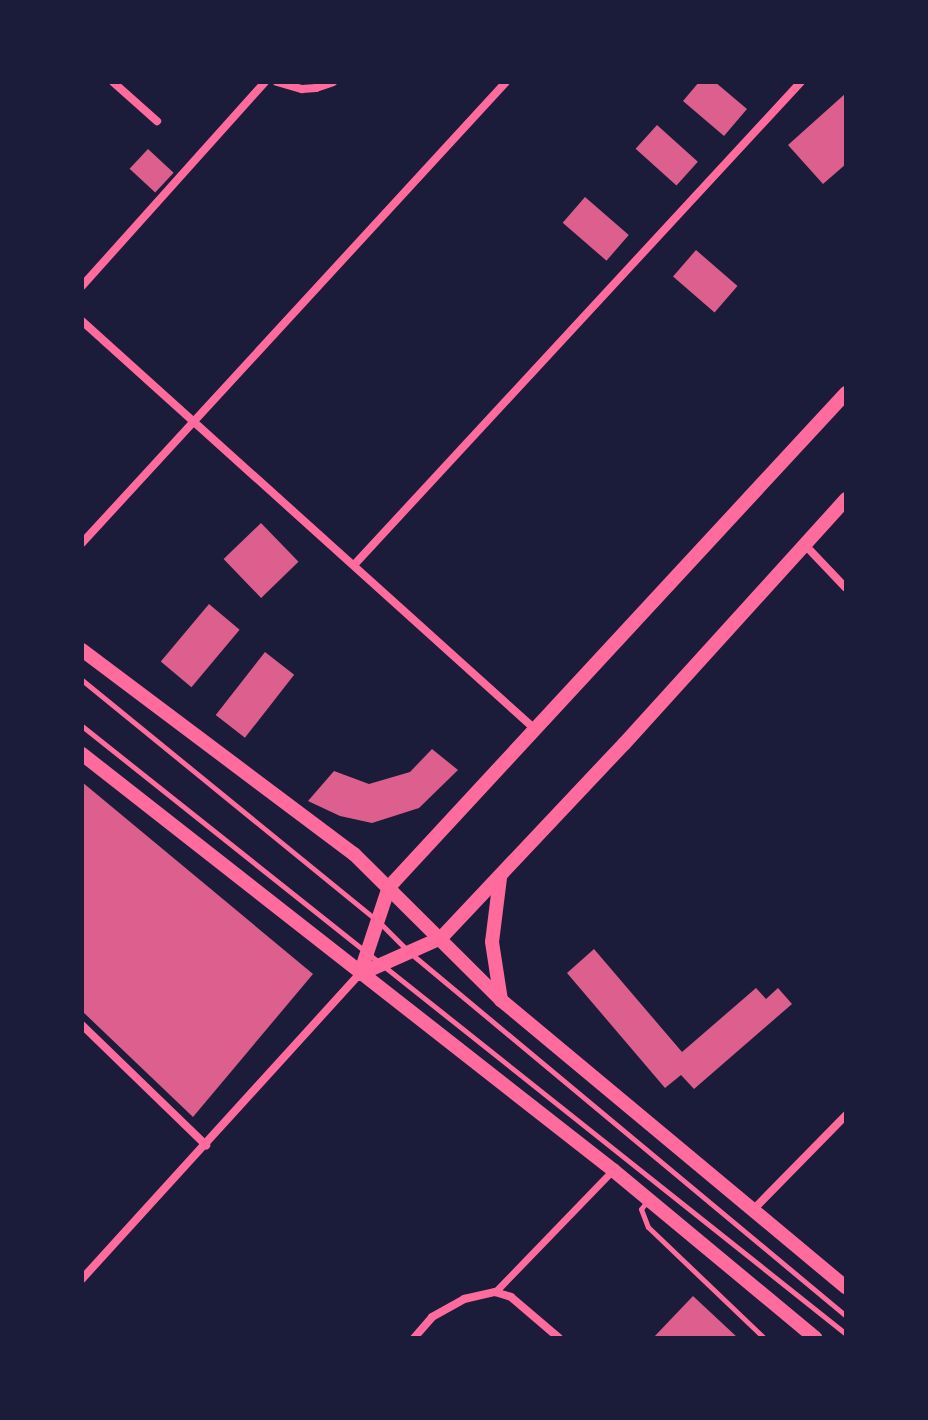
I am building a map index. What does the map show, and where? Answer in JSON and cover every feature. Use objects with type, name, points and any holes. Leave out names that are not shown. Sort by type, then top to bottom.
[{"type":"main road","points":[[360,974],[389,887],[846,393]]},
{"type":"main road","points":[[360,974],[441,938],[846,499]]},
{"type":"main road","points":[[82,650],[354,854],[501,1000],[846,1287]]},
{"type":"main road","points":[[82,754],[613,1170],[815,1338]]},
{"type":"main road","points":[[501,876],[492,942],[501,1000]]},
{"type":"street","points":[[113,82],[157,121]]},
{"type":"street","points":[[82,286],[265,82]]},
{"type":"street","points":[[277,82],[302,89],[333,82]]},
{"type":"street","points":[[82,543],[506,82]]},
{"type":"street","points":[[354,565],[801,82]]},
{"type":"street","points":[[82,321],[536,730]]},
{"type":"street","points":[[805,545],[846,588]]},
{"type":"street","points":[[82,1279],[360,974]]},
{"type":"street","points":[[82,1025],[206,1145]]},
{"type":"street","points":[[754,1209],[846,1115]]},
{"type":"street","points":[[495,1292],[613,1170]]},
{"type":"street","points":[[414,1338],[432,1317],[464,1299],[495,1292],[511,1297],[559,1338]]},
{"type":"lane","points":[[82,680],[378,921],[409,952],[846,1316]]},
{"type":"lane","points":[[82,726],[846,1334]]},
{"type":"lane","points":[[648,1199],[641,1209],[648,1227],[764,1338]]},
{"type":"building","points":[[699,82],[715,82],[747,109],[724,136],[683,101]]},
{"type":"building","points":[[846,93],[846,164],[823,184],[788,145]]},
{"type":"building","points":[[657,125],[698,162],[676,186],[636,149]]},
{"type":"building","points":[[148,149],[174,173],[155,193],[130,169]]},
{"type":"building","points":[[585,197],[629,235],[606,261],[563,223]]},
{"type":"building","points":[[696,250],[738,286],[715,312],[673,276]]},
{"type":"building","points":[[261,523],[299,562],[261,598],[224,559]]},
{"type":"building","points":[[209,604],[240,630],[191,687],[161,661]]},
{"type":"building","points":[[265,652],[294,675],[245,738],[216,715]]},
{"type":"building","points":[[432,749],[458,770],[419,808],[372,823],[340,816],[308,801],[334,771],[369,784],[410,772]]},
{"type":"building","points":[[82,782],[313,974],[193,1117],[82,1011]]},
{"type":"building","points":[[594,949],[682,1052],[756,988],[766,999],[778,988],[792,1004],[694,1089],[681,1075],[665,1088],[567,973]]},
{"type":"building","points":[[693,1296],[738,1338],[653,1338]]}]
